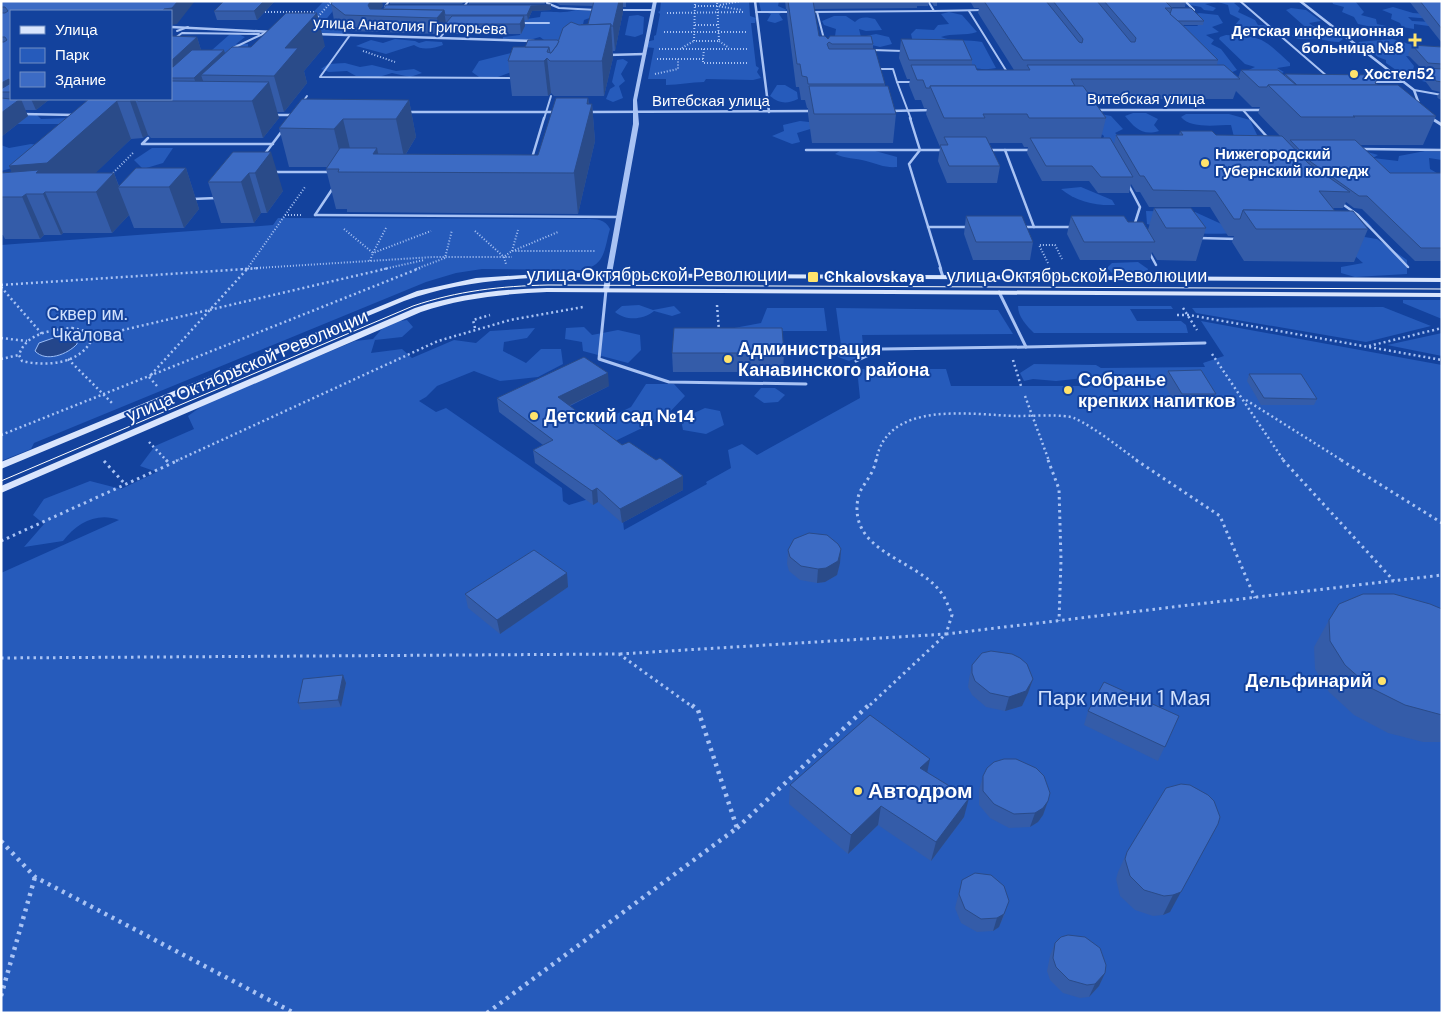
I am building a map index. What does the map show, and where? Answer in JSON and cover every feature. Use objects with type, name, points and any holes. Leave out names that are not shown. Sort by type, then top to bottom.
[{"type":"main road","name":"улица Октябрьской Революции","points":[[1,466],[423,290],[485,277],[1442,280]]},
{"type":"main road","points":[[943,277],[947,292]]},
{"type":"main road","points":[[994,278],[999,292]]},
{"type":"main road","name":"улица Октябрьской Революции","points":[[1,490],[437,303],[472,294],[606,290],[1442,294]]},
{"type":"street","points":[[606,290],[636,124],[635,100],[655,1]]},
{"type":"street","points":[[755,1],[769,112]]},
{"type":"street","points":[[1300,1],[1414,90],[1421,110],[1412,110]]},
{"type":"street","points":[[172,27],[274,32]]},
{"type":"street","name":"улица Анатолия Григорьева","points":[[303,34],[536,42]]},
{"type":"street","points":[[600,55],[645,54]]},
{"type":"street","points":[[888,110],[938,110]]},
{"type":"street","name":"Витебская улица","points":[[1087,110],[1270,110]]},
{"type":"street","name":"Витебская улица","points":[[584,112],[819,111]]},
{"type":"street","points":[[398,112],[565,112]]},
{"type":"street","points":[[21,114],[81,115]]},
{"type":"street","points":[[265,115],[302,114]]},
{"type":"street","points":[[1428,115],[1442,126]]},
{"type":"lane","points":[[389,1],[385,7],[391,7]]},
{"type":"lane","points":[[468,1],[463,8],[472,8]]},
{"type":"lane","points":[[547,1],[547,3],[555,7]]},
{"type":"lane","points":[[928,1],[934,11]]},
{"type":"lane","points":[[1184,10],[1194,10],[1185,1]]},
{"type":"lane","points":[[1240,1],[1334,82]]},
{"type":"lane","points":[[545,7],[600,10]]},
{"type":"lane","points":[[591,14],[592,10]]},
{"type":"lane","points":[[617,10],[654,11]]},
{"type":"lane","points":[[969,10],[1008,74]]},
{"type":"lane","points":[[808,12],[985,10]]},
{"type":"lane","points":[[756,12],[799,12]]},
{"type":"lane","points":[[817,12],[824,40]]},
{"type":"lane","points":[[440,38],[452,22],[442,22]]},
{"type":"lane","points":[[520,23],[550,23]]},
{"type":"lane","points":[[178,31],[188,28]]},
{"type":"lane","points":[[226,54],[230,50],[267,32]]},
{"type":"lane","points":[[172,40],[182,33],[262,34]]},
{"type":"lane","points":[[316,83],[350,35]]},
{"type":"lane","points":[[865,50],[903,51]]},
{"type":"lane","points":[[874,69],[893,69],[920,150]]},
{"type":"lane","points":[[1393,74],[1432,75]]},
{"type":"lane","points":[[320,77],[519,78]]},
{"type":"lane","points":[[897,82],[916,82]]},
{"type":"lane","points":[[1369,82],[1404,82]]},
{"type":"lane","points":[[1414,90],[1442,95]]},
{"type":"lane","points":[[288,123],[307,96]]},
{"type":"lane","points":[[531,161],[551,96]]},
{"type":"lane","points":[[1243,110],[1273,143]]},
{"type":"lane","points":[[263,156],[283,130]]},
{"type":"lane","points":[[142,144],[148,138]]},
{"type":"lane","points":[[142,144],[274,144]]},
{"type":"lane","points":[[1355,149],[1442,150]]},
{"type":"lane","points":[[806,150],[948,150]]},
{"type":"lane","points":[[920,150],[909,164],[943,277]]},
{"type":"lane","points":[[986,150],[1033,150]]},
{"type":"lane","points":[[1005,150],[1034,227]]},
{"type":"lane","points":[[264,172],[334,172]]},
{"type":"lane","points":[[1124,226],[1134,226],[1140,207],[1127,183]]},
{"type":"lane","points":[[336,184],[315,215],[620,217]]},
{"type":"lane","points":[[185,199],[222,198]]},
{"type":"lane","points":[[1334,199],[1358,215],[1408,267]]},
{"type":"lane","points":[[1015,227],[1074,226]]},
{"type":"lane","points":[[928,227],[976,227]]},
{"type":"lane","points":[[1193,237],[1242,239]]},
{"type":"lane","points":[[1147,250],[1156,265]]},
{"type":"lane","points":[[606,290],[599,358],[668,382],[806,384]]},
{"type":"lane","points":[[999,292],[1026,347]]},
{"type":"lane","points":[[856,361],[882,349],[1136,346],[1205,343]]},
{"type":"path","points":[[303,34],[332,1]]},
{"type":"path","points":[[689,1],[695,2],[694,41]]},
{"type":"path","points":[[717,1],[719,41]]},
{"type":"path","points":[[717,6],[741,1]]},
{"type":"path","points":[[695,6],[717,6],[756,12]]},
{"type":"path","points":[[654,11],[756,12]]},
{"type":"path","points":[[261,12],[316,12]]},
{"type":"path","points":[[695,25],[718,25]]},
{"type":"path","points":[[649,32],[759,32]]},
{"type":"path","points":[[681,49],[694,41],[719,41],[730,49]]},
{"type":"path","points":[[707,41],[711,49]]},
{"type":"path","points":[[344,44],[396,63]]},
{"type":"path","points":[[645,54],[681,49],[761,49]]},
{"type":"path","points":[[704,49],[703,63],[763,62]]},
{"type":"path","points":[[645,54],[678,59],[704,59]]},
{"type":"path","points":[[640,78],[678,69],[678,59]]},
{"type":"path","points":[[109,178],[142,144]]},
{"type":"path","points":[[149,377],[247,268],[307,185],[298,184]]},
{"type":"path","points":[[326,215],[373,253]]},
{"type":"path","points":[[370,261],[392,216]]},
{"type":"path","points":[[446,258],[456,216]]},
{"type":"path","points":[[512,251],[521,216]]},
{"type":"path","points":[[373,253],[454,222],[468,225],[504,257]]},
{"type":"path","points":[[504,257],[512,251],[558,232]]},
{"type":"path","points":[[1045,259],[1039,245],[1055,245],[1062,259]]},
{"type":"path","points":[[512,251],[595,251]]},
{"type":"path","points":[[1,286],[247,268],[434,257],[512,257]]},
{"type":"path","points":[[94,337],[434,257]]},
{"type":"path","points":[[1,436],[446,258]]},
{"type":"path","points":[[1,286],[42,334]]},
{"type":"path","points":[[1,541],[124,483],[438,341],[475,328],[534,314],[604,304]]},
{"type":"path","points":[[716,304],[718,330],[722,339]]},
{"type":"path","points":[[1179,304],[1189,315],[1205,343],[1282,459],[1394,582]]},
{"type":"path","points":[[475,328],[473,320],[490,315]]},
{"type":"path","points":[[1177,315],[1189,315],[1442,360]]},
{"type":"path","points":[[72,328],[90,332],[94,337],[87,349],[68,359],[55,363],[31,364],[22,361],[19,356],[20,349],[28,341],[42,334],[72,328]]},
{"type":"path","points":[[1368,346],[1442,328]]},
{"type":"path","points":[[1,338],[28,341]]},
{"type":"path","points":[[1009,348],[1021,386]]},
{"type":"path","points":[[1,359],[19,356]]},
{"type":"path","points":[[68,359],[103,396]]},
{"type":"path","points":[[149,377],[160,389]]},
{"type":"path","points":[[1025,396],[1059,489],[1061,560],[1059,621]]},
{"type":"path","points":[[1243,398],[1442,523]]},
{"type":"path","points":[[488,1013],[737,828],[946,634],[952,616],[946,598],[926,578],[880,550],[863,532],[857,514],[858,497],[873,473],[879,447],[884,436],[906,422],[928,414],[1073,417],[1220,516],[1255,598]]},
{"type":"path","points":[[148,440],[169,463]]},
{"type":"path","points":[[103,460],[124,483]]},
{"type":"path","points":[[1,658],[619,654],[946,634],[1442,575]]},
{"type":"path","points":[[619,654],[698,710],[737,828]]},
{"type":"path","points":[[1,841],[35,876],[294,1013]]},
{"type":"path","points":[[1,996],[35,876]]},
{"type":"green space","points":[[341,1],[319,28],[342,29],[347,32],[337,36],[301,32],[299,27],[323,2]]},
{"type":"green space","points":[[661,1],[749,1],[750,16],[756,18],[755,23],[751,23],[756,66],[759,68],[757,72],[761,78],[753,80],[706,79],[704,82],[666,85],[666,79],[648,79],[654,48],[645,47],[646,42],[654,40],[656,35]]},
{"type":"green space","points":[[779,1],[778,6],[787,10],[779,14],[783,20],[775,23],[767,21],[771,14],[761,11],[759,2]]},
{"type":"green space","points":[[1182,1],[1239,1],[1234,3],[1240,8],[1238,12],[1255,20],[1258,25],[1272,26],[1283,34],[1279,37],[1255,35],[1235,25],[1240,19],[1230,14],[1228,5],[1218,2],[1205,4],[1216,8],[1213,11],[1184,4]]},
{"type":"green space","points":[[1332,1],[1355,1],[1364,12],[1361,15],[1376,19],[1377,24],[1386,26],[1386,30],[1358,24],[1354,17],[1342,12],[1344,7],[1333,4]]},
{"type":"green space","points":[[1393,7],[1413,13],[1427,14],[1432,19],[1408,17],[1412,21],[1432,22],[1436,27],[1414,24],[1414,29],[1402,27],[1400,23],[1391,19],[1392,14],[1382,10]]},
{"type":"green space","points":[[1291,8],[1306,10],[1321,21],[1309,23],[1313,26],[1328,27],[1343,39],[1336,42],[1295,38],[1292,36],[1296,32],[1311,32],[1286,10]]},
{"type":"green space","points":[[576,10],[606,12],[584,20],[579,42],[544,40],[540,37],[529,40],[503,40],[503,37],[520,35],[523,27],[513,21],[540,17],[541,12]]},
{"type":"green space","points":[[949,12],[962,15],[977,32],[941,37],[982,42],[996,68],[987,69],[966,66],[914,47],[911,34],[916,29],[934,30],[938,25],[949,24],[941,14]]},
{"type":"green space","points":[[1199,13],[1218,15],[1223,23],[1212,27],[1219,32],[1206,35],[1214,40],[1211,44],[1221,49],[1237,70],[1230,73],[1214,71],[1157,15],[1178,17],[1183,26],[1198,26],[1191,16]]},
{"type":"green space","points":[[638,15],[644,17],[643,34],[635,37],[625,35],[629,16]]},
{"type":"green space","points":[[834,16],[846,16],[855,22],[864,18],[875,19],[882,30],[866,31],[859,29],[861,37],[876,34],[889,37],[892,44],[880,47],[835,36],[836,29],[824,25],[822,21]]},
{"type":"green space","points":[[238,34],[245,37],[236,44],[248,44],[248,48],[235,55],[195,57],[212,50],[229,35]]},
{"type":"green space","points":[[1226,35],[1248,36],[1262,40],[1290,63],[1290,66],[1277,68],[1284,72],[1273,77],[1246,71],[1255,67],[1245,64],[1219,39]]},
{"type":"green space","points":[[395,39],[419,43],[426,41],[442,42],[443,45],[425,48],[414,45],[386,54],[356,46],[371,40],[383,43]]},
{"type":"green space","points":[[1393,39],[1416,46],[1442,59],[1406,56],[1414,66],[1413,70],[1418,73],[1442,74],[1430,83],[1406,77],[1386,63],[1386,60],[1378,57],[1358,42]]},
{"type":"green space","points":[[515,52],[519,69],[498,77],[479,77],[472,72],[479,61]]},
{"type":"green space","points":[[623,59],[628,62],[621,74],[625,81],[619,86],[623,98],[613,102],[606,99],[610,89],[615,86],[612,82],[617,60]]},
{"type":"green space","points":[[345,63],[360,67],[372,65],[396,71],[414,69],[422,73],[410,77],[392,73],[379,77],[356,76],[347,71],[329,72],[321,69],[328,64]]},
{"type":"green space","points":[[777,85],[785,85],[797,92],[798,99],[784,102],[774,99],[770,96]]},
{"type":"green space","points":[[1133,113],[1146,113],[1158,119],[1154,125],[1159,131],[1143,132],[1139,130],[1125,116]]},
{"type":"green space","points":[[1101,114],[1111,116],[1123,129],[1115,133],[1120,137],[1139,139],[1100,148],[1104,136],[1094,128]]},
{"type":"green space","points":[[1186,114],[1229,114],[1250,120],[1258,137],[1234,137],[1231,125],[1197,125],[1185,121],[1181,117]]},
{"type":"green space","points":[[22,115],[37,115],[41,119],[69,118],[59,124],[1,124]]},
{"type":"green space","points":[[800,121],[827,124],[797,133],[800,142],[792,144],[772,136],[784,131],[783,125]]},
{"type":"green space","points":[[31,144],[59,148],[20,166],[1,171],[1,145],[9,148]]},
{"type":"green space","points":[[152,148],[173,148],[163,163],[143,169],[134,160]]},
{"type":"green space","points":[[843,149],[868,149],[897,157],[897,167],[835,154]]},
{"type":"green space","points":[[1364,151],[1378,155],[1373,158],[1398,161],[1399,156],[1425,151],[1442,152],[1442,160],[1429,158],[1430,169],[1442,176],[1389,178]]},
{"type":"green space","points":[[1081,187],[1112,200],[1115,205],[1086,202],[1073,197],[1061,189]]},
{"type":"green space","points":[[1146,211],[1195,212],[1239,232],[1204,234],[1147,224]]},
{"type":"green space","points":[[1336,211],[1367,221],[1372,227],[1342,229],[1346,234],[1377,239],[1407,260],[1407,274],[1355,277],[1341,273],[1341,267],[1363,263],[1345,247]]},
{"type":"green space","name":"Сквер им. Чкалова","points":[[278,218],[590,219],[603,221],[610,229],[603,255],[590,268],[582,270],[482,269],[456,273],[426,282],[34,443],[31,449],[1,461],[1,245],[273,225]]},
{"type":"green space","points":[[1138,262],[1148,269],[1146,276],[1116,277],[1107,268],[1112,263]]},
{"type":"green space","points":[[1403,300],[1442,300],[1442,319],[1403,303]]},
{"type":"green space","points":[[639,305],[653,310],[674,306],[681,313],[672,316],[654,311],[640,318],[629,318],[615,312],[622,306]]},
{"type":"green space","points":[[1018,306],[1171,306],[1173,309],[1130,309],[1137,321],[1181,321],[1186,325],[1188,333],[1034,333],[1021,318]]},
{"type":"green space","points":[[1383,307],[1431,326],[1366,342],[1196,313],[1192,308]]},
{"type":"green space","points":[[767,308],[824,308],[827,331],[718,331],[761,323]]},
{"type":"green space","points":[[836,308],[998,310],[1013,334],[862,335],[864,353],[849,361],[838,357],[836,347],[841,345]]},
{"type":"green space","name":"Парк имени 1 Мая","points":[[407,320],[413,327],[402,337],[375,340],[371,353],[402,349],[412,358],[454,340],[476,343],[490,331],[535,328],[527,338],[504,342],[503,351],[526,363],[541,349],[561,349],[563,364],[538,377],[500,381],[474,371],[437,386],[419,401],[436,412],[446,408],[562,488],[563,501],[569,505],[592,498],[622,513],[624,530],[707,484],[706,482],[731,468],[728,450],[742,444],[757,455],[860,398],[857,369],[946,369],[951,386],[1087,386],[1084,378],[1056,381],[1033,379],[1024,381],[1020,373],[1034,364],[1096,365],[1101,368],[1205,367],[1203,363],[1224,356],[1201,321],[1442,365],[1442,1013],[1,1013],[1,573],[119,520],[103,517],[95,518],[81,524],[63,541],[24,547],[44,524],[33,515],[44,499],[90,481],[121,489],[157,472],[140,466],[155,446],[194,429],[188,416],[206,403],[355,341],[373,339],[387,323]]},
{"type":"green space","points":[[584,327],[592,335],[618,330],[640,335],[641,350],[628,363],[583,351],[582,342],[565,339],[566,328]]},
{"type":"green space","points":[[1442,333],[1442,356],[1387,345]]},
{"type":"green space","points":[[646,384],[674,384],[685,396],[665,417],[613,442],[590,427],[631,407]]},
{"type":"green space","points":[[761,388],[775,388],[785,395],[778,402],[764,403],[754,396]]},
{"type":"green space","points":[[705,408],[720,411],[724,425],[706,434],[683,430],[681,419]]},
{"type":"shaded area","points":[[62,335],[77,340],[77,344],[63,354],[51,357],[40,355],[35,351],[39,343]]},
{"type":"building","points":[[1,1],[178,1],[172,8],[164,10],[10,10],[10,81],[9,79],[1,83],[1,42],[7,40],[5,37],[1,37],[1,13],[8,11],[5,7],[1,7]]},
{"type":"building","points":[[224,1],[264,1],[254,11],[214,11]]},
{"type":"building","points":[[333,1],[371,1],[368,5],[370,9],[444,10],[437,18],[345,15],[331,4]]},
{"type":"building","points":[[594,1],[619,1],[613,26],[611,24],[581,25],[588,24]]},
{"type":"building","points":[[788,1],[813,1],[819,36],[825,36],[828,39],[830,36],[871,36],[873,44],[832,44],[829,42],[827,44],[829,49],[875,49],[885,84],[808,84],[807,77],[802,76],[800,64],[797,64]]},
{"type":"building","points":[[984,1],[1046,1],[1079,42],[1082,43],[1083,39],[1053,1],[1097,1],[1131,42],[1135,42],[1136,38],[1104,1],[1165,1],[1172,8],[1165,8],[1218,60],[1023,60]]},
{"type":"building","points":[[1420,1],[1442,1],[1442,29]]},
{"type":"building","points":[[386,5],[551,5],[531,6],[527,15],[445,15],[444,10],[383,9]]},
{"type":"building","points":[[1172,8],[1191,8],[1204,21],[1178,21],[1170,14]]},
{"type":"building","points":[[286,13],[317,13],[285,48],[298,48],[274,76],[201,75],[232,47],[251,47]]},
{"type":"building","points":[[452,16],[524,16],[520,24],[445,24]]},
{"type":"building","points":[[571,22],[579,25],[611,24],[602,61],[550,61],[547,58],[544,61],[508,61],[513,47],[549,47],[547,52],[551,53],[557,45],[563,28]]},
{"type":"building","points":[[172,36],[197,37],[172,60]]},
{"type":"building","points":[[901,39],[963,40],[972,60],[909,60]]},
{"type":"building","points":[[528,40],[559,41],[550,53],[549,47],[525,47]]},
{"type":"building","points":[[1412,45],[1442,47],[1442,64],[1428,63]]},
{"type":"building","points":[[192,50],[224,50],[194,78],[172,78],[173,67]]},
{"type":"building","points":[[911,65],[975,65],[977,70],[1030,70],[1027,65],[1224,65],[1240,79],[1071,79],[1075,86],[930,86],[930,88],[926,88],[923,80],[917,80]]},
{"type":"building","points":[[1427,68],[1442,69],[1442,82],[1436,81]]},
{"type":"building","points":[[1241,70],[1278,70],[1296,85],[1268,85],[1267,87],[1259,87]]},
{"type":"building","points":[[1285,74],[1380,75],[1375,83],[1378,85],[1297,85]]},
{"type":"building","points":[[172,81],[269,82],[252,101],[136,100],[172,100]]},
{"type":"building","points":[[10,84],[10,92],[1,92],[1,89]]},
{"type":"building","points":[[1268,85],[1398,85],[1436,116],[1301,117]]},
{"type":"building","points":[[809,86],[888,86],[896,114],[814,114]]},
{"type":"building","points":[[930,86],[1083,86],[1106,118],[1029,118],[1027,114],[983,114],[985,118],[944,118]]},
{"type":"building","points":[[1,98],[19,100],[1,113]]},
{"type":"building","points":[[556,98],[588,98],[587,104],[592,104],[574,173],[338,172],[339,169],[326,169],[340,148],[377,148],[373,154],[538,155]]},
{"type":"building","points":[[302,99],[409,100],[396,119],[343,119],[334,129],[279,128]]},
{"type":"building","points":[[88,100],[132,100],[117,101],[47,163],[9,166]]},
{"type":"building","name":"Нижегородский Губернский колледж","points":[[1180,131],[1212,131],[1216,135],[1282,136],[1308,163],[1350,192],[1319,191],[1335,211],[1243,210],[1240,219],[1234,219],[1215,191],[1153,190],[1144,176],[1140,176],[1116,135],[1183,135]]},
{"type":"building","points":[[944,137],[986,137],[1000,166],[949,166],[940,145],[948,145]]},
{"type":"building","points":[[1030,138],[1110,138],[1133,177],[1101,177],[1092,166],[1046,166]]},
{"type":"building","points":[[1290,140],[1355,140],[1390,173],[1442,173],[1442,248],[1421,248],[1367,196],[1359,196],[1311,162]]},
{"type":"building","points":[[233,152],[271,152],[255,173],[249,173],[241,182],[208,182]]},
{"type":"building","points":[[136,168],[186,168],[169,187],[118,187]]},
{"type":"building","points":[[39,170],[36,173],[114,173],[96,192],[45,192],[43,194],[26,194],[22,197],[1,197],[1,173]]},
{"type":"building","points":[[1154,208],[1191,208],[1206,228],[1166,228]]},
{"type":"building","points":[[1243,210],[1353,211],[1368,229],[1256,229]]},
{"type":"building","points":[[966,216],[1022,216],[1033,242],[976,242]]},
{"type":"building","points":[[1071,216],[1124,216],[1128,222],[1143,222],[1155,242],[1084,242]]},
{"type":"building","points":[[674,328],[782,328],[784,353],[672,353]]},
{"type":"building","points":[[584,357],[608,373],[558,397],[622,445],[629,442],[656,460],[660,458],[683,476],[620,509],[597,488],[592,491],[533,450],[553,440],[497,398]]},
{"type":"building","points":[[1201,370],[1216,394],[1182,394],[1168,371]]},
{"type":"building","points":[[1249,374],[1301,374],[1317,399],[1264,398]]},
{"type":"building","points":[[809,533],[827,535],[838,544],[841,549],[838,561],[826,568],[818,569],[801,566],[790,557],[788,550],[794,539]]},
{"type":"building","points":[[534,550],[567,573],[497,620],[465,594]]},
{"type":"building","points":[[1363,594],[1394,594],[1442,609],[1442,715],[1405,705],[1371,688],[1345,665],[1330,641],[1329,620],[1339,604]]},
{"type":"building","points":[[991,651],[1012,654],[1027,664],[1033,679],[1026,691],[1009,697],[990,693],[975,681],[972,665],[982,653]]},
{"type":"building","points":[[343,675],[338,700],[298,703],[303,679]]},
{"type":"building","points":[[1104,682],[1179,716],[1165,747],[1088,711]]},
{"type":"building","points":[[870,715],[930,759],[920,768],[969,798],[936,842],[881,806],[851,835],[790,785]]},
{"type":"building","points":[[1004,759],[1016,759],[1036,768],[1044,776],[1050,793],[1048,801],[1043,808],[1035,813],[1014,814],[994,804],[983,791],[983,776],[987,768],[994,762]]},
{"type":"building","points":[[1181,784],[1190,785],[1208,795],[1214,801],[1220,817],[1181,892],[1164,896],[1144,890],[1130,876],[1125,859],[1127,852],[1166,788]]},
{"type":"building","points":[[975,873],[991,875],[1004,886],[1009,901],[1004,914],[997,918],[981,919],[965,909],[959,894],[962,880]]},
{"type":"building","points":[[1068,935],[1085,937],[1100,948],[1106,965],[1105,973],[1095,984],[1087,985],[1069,980],[1056,967],[1053,958],[1055,943],[1061,937]]},
{"type":"tram line","points":[[1,481],[413,306],[479,290],[548,285],[1442,289]]},
{"type":"place","name":"Детская инфекционная больница №8","points":[[1415,40]]},
{"type":"place","name":"Хостел52","points":[[1354,74]]},
{"type":"place","name":"Нижегородский Губернский колледж","points":[[1205,163]]},
{"type":"place","name":"Chkalovskaya","points":[[813,277]]},
{"type":"place","name":"Администрация Канавинского района","points":[[728,359]]},
{"type":"place","name":"Собранье крепких напитков","points":[[1068,390]]},
{"type":"place","name":"Детский сад №14","points":[[534,416]]},
{"type":"place","name":"Дельфинарий","points":[[1382,681]]},
{"type":"place","name":"Автодром","points":[[858,791]]}]
